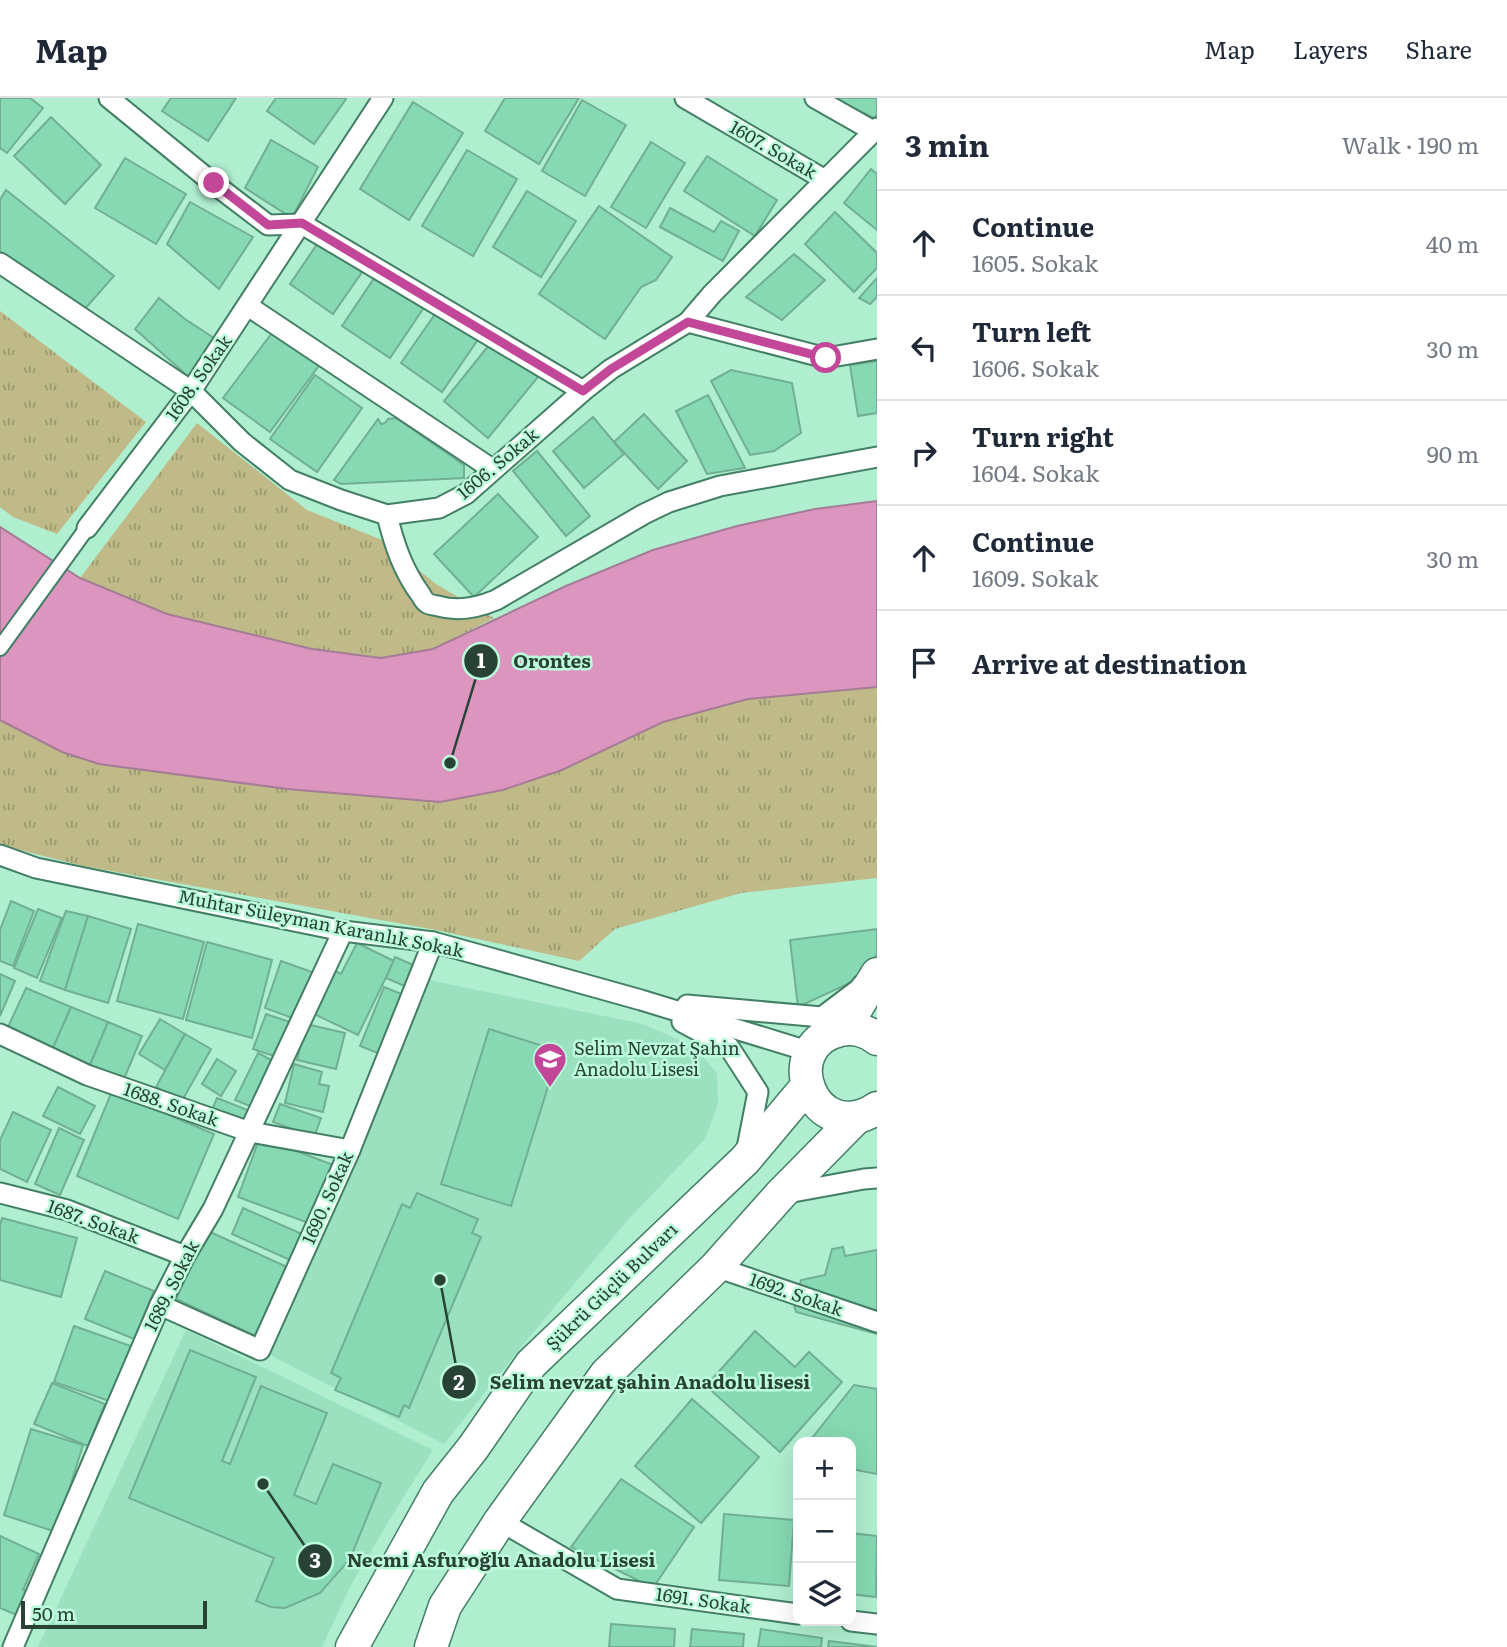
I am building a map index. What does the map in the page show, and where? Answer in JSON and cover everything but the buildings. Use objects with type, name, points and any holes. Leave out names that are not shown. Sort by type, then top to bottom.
[{"type":"main road","points":[[844,1029],[877,974]]},
{"type":"main road","points":[[867,1113],[844,1117],[831,1114],[821,1107],[807,1086],[806,1063],[819,1041],[831,1033],[844,1029],[859,1030],[877,1039]]},
{"type":"main road","name":"Şükrü Güçlü Bulvarı","points":[[352,1647],[438,1492],[473,1448],[531,1364],[745,1160],[807,1086]]},
{"type":"main road","points":[[431,1647],[445,1606],[500,1521],[606,1374],[716,1268],[781,1194],[867,1113]]},
{"type":"street","points":[[109,98],[135,106],[214,183],[268,225],[302,223],[583,391]]},
{"type":"street","name":"1608. Sokak","points":[[0,648],[191,391],[383,98]]},
{"type":"street","name":"1607. Sokak","points":[[685,98],[825,180]]},
{"type":"street","points":[[815,98],[875,130]]},
{"type":"street","name":"1606. Sokak","points":[[0,263],[191,391],[242,442],[290,480],[387,515],[439,508],[466,494],[611,369],[688,322],[712,294],[875,130]]},
{"type":"street","points":[[248,306],[492,469]]},
{"type":"street","points":[[688,322],[826,358],[877,349]]},
{"type":"street","points":[[387,515],[402,564],[427,603],[442,607],[470,608],[496,600],[643,514],[669,502],[720,486],[877,457]]},
{"type":"street","name":"Muhtar Süleyman Karanlık Sokak","points":[[0,855],[36,868],[342,931],[433,942],[641,1000],[811,1052]]},
{"type":"street","name":"1689. Sokak","points":[[13,1647],[160,1305],[213,1209],[342,931]]},
{"type":"street","name":"1690. Sokak","points":[[160,1305],[260,1350],[350,1150],[433,942]]},
{"type":"street","name":"Muhtar Süleyman Karanlık Sokak","points":[[641,1000],[822,1017],[859,989],[877,966]]},
{"type":"street","name":"Muhtar Süleyman Karanlık Sokak","points":[[641,1000],[729,1047],[758,1092],[745,1160]]},
{"type":"street","name":"1688. Sokak","points":[[0,1034],[87,1075],[250,1132],[350,1150]]},
{"type":"street","points":[[781,1194],[877,1178]]},
{"type":"street","name":"1687. Sokak","points":[[0,1194],[67,1210],[185,1256]]},
{"type":"street","name":"1692. Sokak","points":[[716,1268],[877,1322]]},
{"type":"street","name":"1691. Sokak","points":[[500,1521],[617,1589],[793,1613]]},
{"type":"street","points":[[856,1622],[877,1624]]},
{"type":"shaded area","points":[[877,501],[877,687],[748,699],[663,722],[562,770],[503,790],[440,802],[287,789],[99,764],[62,752],[0,720],[0,527],[80,578],[167,614],[312,649],[381,658],[433,649],[566,586],[653,550],[737,526],[815,509]]},
{"type":"shaded area","points":[[424,979],[643,1024],[693,1046],[717,1073],[718,1104],[705,1139],[627,1221],[444,1444],[270,1355],[363,1145]]},
{"type":"shaded area","points":[[186,1330],[433,1450],[350,1587],[322,1647],[38,1647]]},
{"type":"green space","points":[[0,311],[146,422],[57,534],[13,517],[0,507]]},
{"type":"green space","points":[[197,423],[307,510],[382,540],[436,584],[494,618],[433,649],[381,658],[312,649],[167,614],[80,578]]},
{"type":"green space","points":[[877,687],[877,878],[741,893],[615,929],[579,961],[436,930],[83,866],[0,845],[0,720],[62,752],[99,764],[287,789],[440,802],[562,770],[663,722],[748,699]]},
{"type":"place","name":"Orontes","points":[[450,763]]},
{"type":"place","name":"Selim Nevzat Şahin Anadolu Lisesi","points":[[550,1089]]},
{"type":"place","name":"Selim nevzat şahin Anadolu lisesi","points":[[440,1280]]},
{"type":"place","name":"Necmi Asfuroğlu Anadolu Lisesi","points":[[263,1484]]},
{"type":"route","points":[[214,183],[268,225],[302,223],[583,391],[611,369],[688,322],[826,358]]}]
